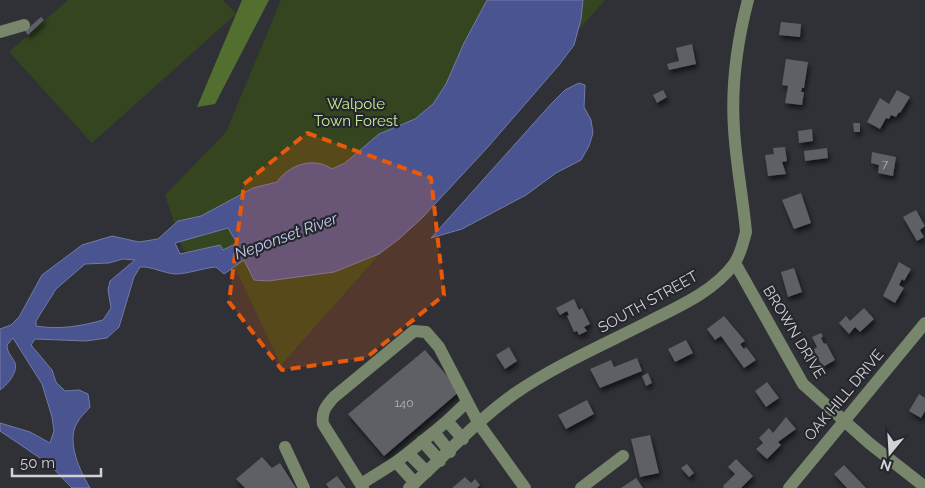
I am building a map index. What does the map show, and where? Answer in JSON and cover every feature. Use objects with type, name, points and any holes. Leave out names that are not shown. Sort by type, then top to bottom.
[{"type":"street","name":"SOUTH STREET","points":[[412,486],[495,408],[528,384],[687,302],[722,278],[735,263],[742,248],[746,232],[734,130],[734,85],[737,52],[748,0]]},
{"type":"street","points":[[0,32],[24,25]]},
{"type":"street","name":"BROWN DRIVE","points":[[735,263],[803,384],[844,422],[925,488]]},
{"type":"street","name":"OAK HILL DRIVE","points":[[788,488],[925,323]]},
{"type":"street","points":[[467,402],[422,442],[362,486],[323,424],[322,416],[325,407],[334,398],[414,331],[426,332],[439,347],[479,424],[525,488]]},
{"type":"street","points":[[447,421],[463,439]]},
{"type":"street","points":[[434,432],[450,452]]},
{"type":"street","points":[[422,442],[440,461]]},
{"type":"street","points":[[285,446],[304,488]]},
{"type":"street","points":[[408,453],[427,472]]},
{"type":"street","points":[[581,488],[623,456]]},
{"type":"street","points":[[396,462],[412,486]]},
{"type":"highlighted area","points":[[307,133],[431,178],[444,295],[366,358],[282,370],[229,302],[244,184]]},
{"type":"green space","points":[[68,0],[223,0],[236,14],[92,143],[9,52]]},
{"type":"green space","points":[[242,0],[269,0],[215,104],[197,107]]},
{"type":"green space","name":"Walpole Town Forest","points":[[281,0],[605,0],[281,365],[236,270],[183,250],[165,195],[226,132]]},
{"type":"water","name":"Neponset River","points":[[487,0],[583,0],[581,19],[574,45],[559,65],[487,148],[422,218],[379,254],[334,272],[268,281],[254,280],[244,260],[224,274],[216,267],[175,274],[140,267],[134,277],[119,327],[107,338],[86,341],[35,339],[31,345],[52,370],[56,382],[65,391],[79,390],[88,394],[90,407],[77,423],[73,439],[79,465],[90,488],[72,488],[49,464],[0,431],[0,423],[30,432],[50,443],[54,431],[52,417],[42,384],[13,338],[7,345],[7,348],[15,363],[15,371],[9,382],[0,390],[0,329],[11,325],[19,317],[42,275],[82,245],[112,236],[139,242],[158,239],[178,221],[201,216],[253,188],[277,182],[288,171],[302,164],[317,163],[332,169],[345,163],[379,134],[415,119],[433,104],[446,84],[464,43]],"holes":[[[228,228],[237,243],[223,250],[220,245],[180,254],[175,243]],[[123,259],[135,260],[110,281],[108,290],[111,308],[103,320],[70,327],[36,326],[36,321],[56,289],[85,264],[109,263]]]},
{"type":"water","points":[[579,83],[585,85],[584,107],[591,120],[593,133],[589,146],[581,160],[556,173],[526,195],[462,229],[431,238],[551,104],[565,90]]},
{"type":"building","points":[[41,17],[44,20],[28,35],[25,31]]},
{"type":"building","points":[[781,22],[801,24],[800,37],[779,35]]},
{"type":"building","points":[[692,44],[696,64],[669,70],[667,64],[679,61],[676,48]]},
{"type":"building","points":[[786,59],[808,62],[804,88],[802,88],[801,92],[804,92],[802,105],[785,103],[788,86],[782,85]]},
{"type":"building","points":[[663,90],[667,97],[657,103],[653,95]]},
{"type":"building","points":[[897,90],[910,97],[900,113],[896,117],[891,115],[889,119],[886,118],[880,129],[867,122],[880,98],[889,104]]},
{"type":"building","points":[[853,123],[860,123],[860,132],[854,132]]},
{"type":"building","points":[[812,129],[813,141],[799,143],[798,131]]},
{"type":"building","points":[[785,147],[787,161],[782,162],[786,174],[768,176],[765,155],[774,154],[773,148]]},
{"type":"building","points":[[827,148],[828,158],[805,161],[804,151]]},
{"type":"building","points":[[872,152],[896,157],[893,176],[878,173],[879,165],[871,163]]},
{"type":"building","points":[[801,193],[811,223],[794,229],[782,200]]},
{"type":"building","points":[[916,210],[925,226],[920,230],[924,237],[917,241],[903,217]]},
{"type":"building","points":[[899,262],[911,269],[904,281],[902,279],[899,285],[904,288],[895,303],[883,296]]},
{"type":"building","points":[[794,268],[802,292],[788,297],[781,272]]},
{"type":"building","points":[[574,299],[579,310],[582,308],[590,324],[584,327],[587,331],[579,335],[577,331],[574,332],[567,316],[569,315],[567,311],[560,315],[556,308]]},
{"type":"building","points":[[864,308],[874,319],[860,332],[855,327],[849,334],[839,323],[846,316],[850,321]]},
{"type":"building","points":[[724,316],[745,341],[740,344],[744,349],[746,347],[756,360],[744,368],[721,336],[715,340],[707,329]]},
{"type":"building","points":[[821,333],[824,344],[826,343],[835,360],[823,367],[813,350],[817,347],[812,337]]},
{"type":"building","points":[[686,340],[693,353],[675,362],[668,349]]},
{"type":"building","points":[[509,347],[517,361],[505,369],[496,355]]},
{"type":"building","points":[[425,350],[460,391],[384,456],[348,414]]},
{"type":"building","points":[[637,358],[642,371],[600,388],[590,369],[611,360],[614,367]]},
{"type":"building","points":[[648,373],[652,383],[646,386],[642,376]]},
{"type":"building","points":[[767,382],[779,398],[766,407],[755,391]]},
{"type":"building","points":[[919,394],[925,398],[925,411],[921,418],[909,411]]},
{"type":"building","points":[[587,400],[594,414],[566,429],[558,415]]},
{"type":"building","points":[[786,417],[796,429],[778,442],[781,445],[767,459],[756,449],[763,443],[759,438],[769,428],[773,433]]},
{"type":"building","points":[[650,435],[659,473],[640,477],[631,439]]},
{"type":"building","points":[[262,457],[272,468],[280,463],[296,488],[245,488],[236,479]]},
{"type":"building","points":[[736,459],[753,476],[741,488],[724,488],[723,486],[735,474],[728,467]]},
{"type":"building","points":[[687,464],[694,473],[689,477],[681,468]]},
{"type":"building","points":[[844,465],[866,488],[847,488],[834,474]]},
{"type":"building","points":[[337,476],[346,488],[329,488],[326,484]]},
{"type":"building","points":[[465,477],[471,483],[475,479],[480,485],[477,488],[452,488]]},
{"type":"building","points":[[636,478],[643,488],[621,488]]}]
